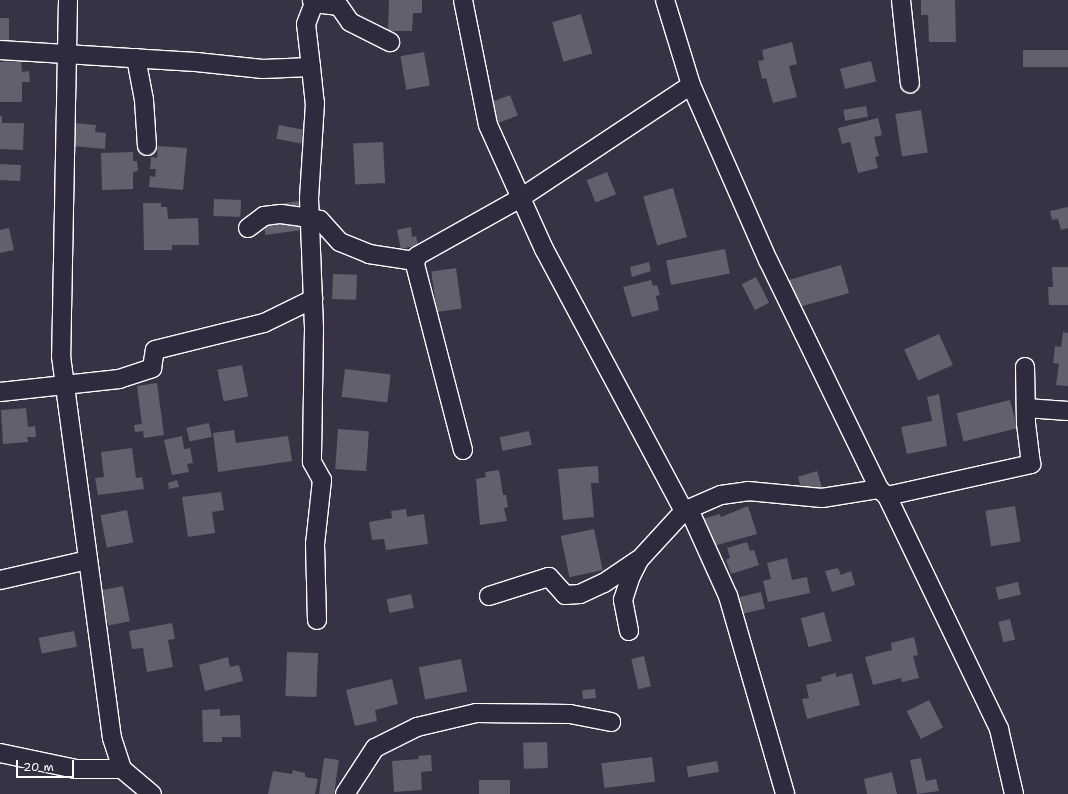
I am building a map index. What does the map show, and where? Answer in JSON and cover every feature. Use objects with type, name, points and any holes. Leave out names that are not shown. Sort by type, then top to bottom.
[{"type":"street","points":[[68,0],[61,273],[61,356],[112,738],[122,769],[152,794]]},
{"type":"street","points":[[463,0],[488,125],[519,199],[684,512],[691,514],[728,596],[785,794]]},
{"type":"street","points":[[665,0],[690,86],[768,260],[999,729],[1014,794]]},
{"type":"street","points":[[901,0],[910,84]]},
{"type":"street","points":[[318,620],[315,544],[322,480],[312,462],[313,299],[310,218],[315,103],[306,24],[313,1],[340,6],[350,22],[390,42]]},
{"type":"street","points":[[0,50],[136,58],[263,69],[311,67]]},
{"type":"street","points":[[136,58],[144,100],[147,146]]},
{"type":"street","points":[[463,450],[415,261],[416,256],[519,199],[690,86]]},
{"type":"street","points":[[248,228],[264,216],[281,214],[310,218],[320,220],[340,242],[369,254],[415,261]]},
{"type":"street","points":[[0,392],[119,378],[152,368],[156,350],[264,323],[313,299]]},
{"type":"street","points":[[489,596],[549,577],[565,595],[580,594],[604,582],[639,560],[684,512],[721,495],[748,491],[822,498],[883,492],[1031,464],[1026,408],[1025,367]]},
{"type":"street","points":[[1026,408],[1068,411]]},
{"type":"street","points":[[0,580],[88,560]]},
{"type":"street","points":[[629,631],[623,600],[639,560]]},
{"type":"street","points":[[345,794],[375,748],[417,727],[476,713],[570,714],[611,722]]},
{"type":"street","points":[[0,753],[76,768],[122,769]]},
{"type":"building","points":[[389,0],[422,0],[422,13],[413,13],[412,31],[388,31]]},
{"type":"building","points":[[921,0],[955,0],[956,42],[929,42],[928,15],[921,15]]},
{"type":"building","points":[[581,14],[592,53],[563,62],[552,22]]},
{"type":"building","points":[[0,18],[9,18],[9,45],[0,45]]},
{"type":"building","points":[[792,42],[797,64],[789,66],[797,97],[773,103],[766,78],[762,79],[758,61],[764,60],[762,50]]},
{"type":"building","points":[[1023,50],[1068,50],[1068,67],[1023,67]]},
{"type":"building","points":[[424,52],[430,85],[406,90],[400,56]]},
{"type":"building","points":[[21,61],[22,72],[29,71],[30,82],[22,82],[22,102],[0,102],[0,62]]},
{"type":"building","points":[[871,61],[876,81],[845,89],[840,69]]},
{"type":"building","points":[[510,95],[518,116],[493,125],[485,105]]},
{"type":"building","points":[[866,106],[868,117],[845,121],[843,110]]},
{"type":"building","points":[[921,110],[928,152],[902,157],[895,114]]},
{"type":"building","points":[[0,116],[2,116],[2,123],[24,123],[23,150],[0,149]]},
{"type":"building","points":[[878,118],[882,135],[874,137],[879,156],[875,157],[878,168],[858,173],[850,142],[842,144],[838,128]]},
{"type":"building","points":[[75,123],[96,125],[95,132],[106,133],[105,149],[73,146]]},
{"type":"building","points":[[279,125],[304,130],[301,144],[276,139]]},
{"type":"building","points":[[383,142],[385,183],[355,185],[353,144]]},
{"type":"building","points":[[158,146],[187,148],[183,190],[149,187],[150,176],[155,177],[156,169],[150,169],[151,157],[157,158]]},
{"type":"building","points":[[133,152],[133,161],[137,161],[138,171],[133,172],[133,189],[102,190],[101,153]]},
{"type":"building","points":[[0,164],[21,165],[20,181],[0,180]]},
{"type":"building","points":[[607,172],[616,194],[596,202],[587,180]]},
{"type":"building","points":[[673,188],[687,237],[657,246],[643,197]]},
{"type":"building","points":[[214,199],[241,200],[240,217],[213,216]]},
{"type":"building","points":[[299,201],[303,230],[265,235],[261,206]]},
{"type":"building","points":[[143,203],[161,203],[161,207],[167,207],[168,219],[198,218],[199,245],[172,245],[172,250],[144,250]]},
{"type":"building","points":[[1068,207],[1068,228],[1061,230],[1058,219],[1052,220],[1050,211]]},
{"type":"building","points":[[411,227],[412,237],[416,236],[418,245],[401,249],[397,230]]},
{"type":"building","points":[[9,228],[14,250],[0,253],[0,230]]},
{"type":"building","points":[[725,249],[730,274],[671,285],[666,260]]},
{"type":"building","points":[[649,262],[651,271],[632,277],[630,267]]},
{"type":"building","points":[[841,265],[849,293],[793,309],[785,281]]},
{"type":"building","points":[[1052,267],[1068,267],[1068,305],[1049,305],[1048,287],[1053,287]]},
{"type":"building","points":[[456,268],[462,309],[437,312],[431,271]]},
{"type":"building","points":[[333,274],[357,275],[356,300],[332,299]]},
{"type":"building","points":[[756,277],[769,303],[755,310],[742,284]]},
{"type":"building","points":[[651,280],[653,286],[657,285],[660,295],[656,296],[659,310],[632,317],[623,287]]},
{"type":"building","points":[[1063,332],[1068,333],[1068,386],[1056,385],[1059,364],[1053,363],[1055,346],[1061,347]]},
{"type":"building","points":[[939,334],[953,365],[918,381],[904,349]]},
{"type":"building","points":[[242,365],[248,396],[224,401],[217,370]]},
{"type":"building","points":[[345,369],[391,375],[387,402],[342,397]]},
{"type":"building","points":[[157,383],[164,435],[144,438],[143,431],[135,432],[134,425],[142,424],[137,386]]},
{"type":"building","points":[[939,394],[947,446],[907,454],[901,427],[932,421],[927,397]]},
{"type":"building","points":[[1010,400],[1017,428],[964,441],[957,413]]},
{"type":"building","points":[[26,408],[28,427],[35,426],[36,437],[27,437],[28,442],[3,444],[1,410]]},
{"type":"building","points":[[209,423],[212,437],[189,441],[187,428]]},
{"type":"building","points":[[338,429],[369,431],[366,471],[335,469]]},
{"type":"building","points":[[234,430],[236,443],[288,436],[292,461],[218,472],[213,433]]},
{"type":"building","points":[[529,431],[532,445],[503,451],[500,437]]},
{"type":"building","points":[[182,436],[184,449],[190,448],[193,463],[187,464],[189,472],[172,475],[164,440]]},
{"type":"building","points":[[132,448],[136,478],[142,477],[144,489],[98,495],[95,478],[104,477],[101,452]]},
{"type":"building","points":[[598,466],[599,483],[591,483],[594,517],[563,520],[558,469]]},
{"type":"building","points":[[499,470],[503,495],[506,495],[508,507],[504,508],[507,521],[480,525],[476,479],[486,477],[485,472]]},
{"type":"building","points":[[817,471],[822,487],[803,493],[798,477]]},
{"type":"building","points":[[177,480],[179,487],[169,489],[168,483]]},
{"type":"building","points":[[221,492],[224,510],[212,512],[215,533],[188,537],[182,497]]},
{"type":"building","points":[[748,506],[757,534],[710,547],[702,519],[720,514],[721,517]]},
{"type":"building","points":[[1015,506],[1021,542],[991,546],[985,511]]},
{"type":"building","points":[[406,509],[407,517],[424,514],[428,544],[386,550],[384,539],[372,540],[369,522],[392,518],[391,511]]},
{"type":"building","points":[[127,510],[133,542],[107,548],[100,515]]},
{"type":"building","points":[[594,529],[603,570],[569,577],[561,536]]},
{"type":"building","points":[[747,542],[750,551],[754,550],[759,565],[731,574],[726,560],[730,558],[727,548]]},
{"type":"building","points":[[787,558],[792,580],[807,577],[810,593],[768,602],[763,581],[771,579],[767,563]]},
{"type":"building","points":[[838,568],[841,575],[851,571],[855,585],[832,592],[825,571]]},
{"type":"building","points":[[1018,582],[1021,595],[999,600],[996,587]]},
{"type":"building","points":[[123,586],[130,621],[108,626],[101,590]]},
{"type":"building","points":[[761,592],[765,609],[741,614],[738,597]]},
{"type":"building","points":[[411,594],[414,608],[389,613],[387,599]]},
{"type":"building","points":[[824,612],[832,641],[809,647],[801,618]]},
{"type":"building","points":[[1010,619],[1015,639],[1003,642],[998,622]]},
{"type":"building","points":[[172,623],[175,639],[168,640],[173,667],[147,672],[143,648],[132,649],[129,631]]},
{"type":"building","points":[[74,631],[77,647],[42,654],[39,638]]},
{"type":"building","points":[[914,637],[918,655],[913,656],[919,678],[902,682],[901,678],[873,685],[865,657],[892,650],[891,643]]},
{"type":"building","points":[[287,652],[318,653],[316,697],[285,696]]},
{"type":"building","points":[[644,656],[651,686],[638,689],[631,659]]},
{"type":"building","points":[[228,657],[230,667],[239,665],[243,681],[205,691],[199,665]]},
{"type":"building","points":[[461,659],[467,691],[425,700],[419,667]]},
{"type":"building","points":[[836,673],[836,677],[852,673],[860,705],[807,719],[802,699],[809,698],[806,685],[822,681],[821,677]]},
{"type":"building","points":[[392,679],[398,704],[375,710],[377,721],[355,726],[346,690]]},
{"type":"building","points":[[595,689],[596,698],[583,699],[582,690]]},
{"type":"building","points":[[929,700],[943,728],[921,739],[907,711]]},
{"type":"building","points":[[220,709],[220,716],[240,715],[241,737],[222,737],[222,742],[203,742],[202,710]]},
{"type":"building","points":[[547,742],[548,768],[524,769],[523,743]]},
{"type":"building","points":[[431,755],[432,771],[421,772],[422,790],[394,792],[392,761],[419,759],[418,756]]},
{"type":"building","points":[[652,757],[655,782],[604,788],[601,763]]},
{"type":"building","points":[[324,758],[339,760],[334,794],[319,794]]},
{"type":"building","points":[[921,758],[926,781],[936,779],[939,791],[917,794],[910,760]]},
{"type":"building","points":[[717,761],[719,772],[688,777],[686,766]]},
{"type":"building","points":[[293,770],[305,773],[305,777],[318,779],[315,794],[268,794],[273,771],[292,774]]},
{"type":"building","points":[[892,772],[897,794],[867,794],[864,779]]},
{"type":"building","points":[[479,780],[510,780],[510,794],[479,794]]}]
